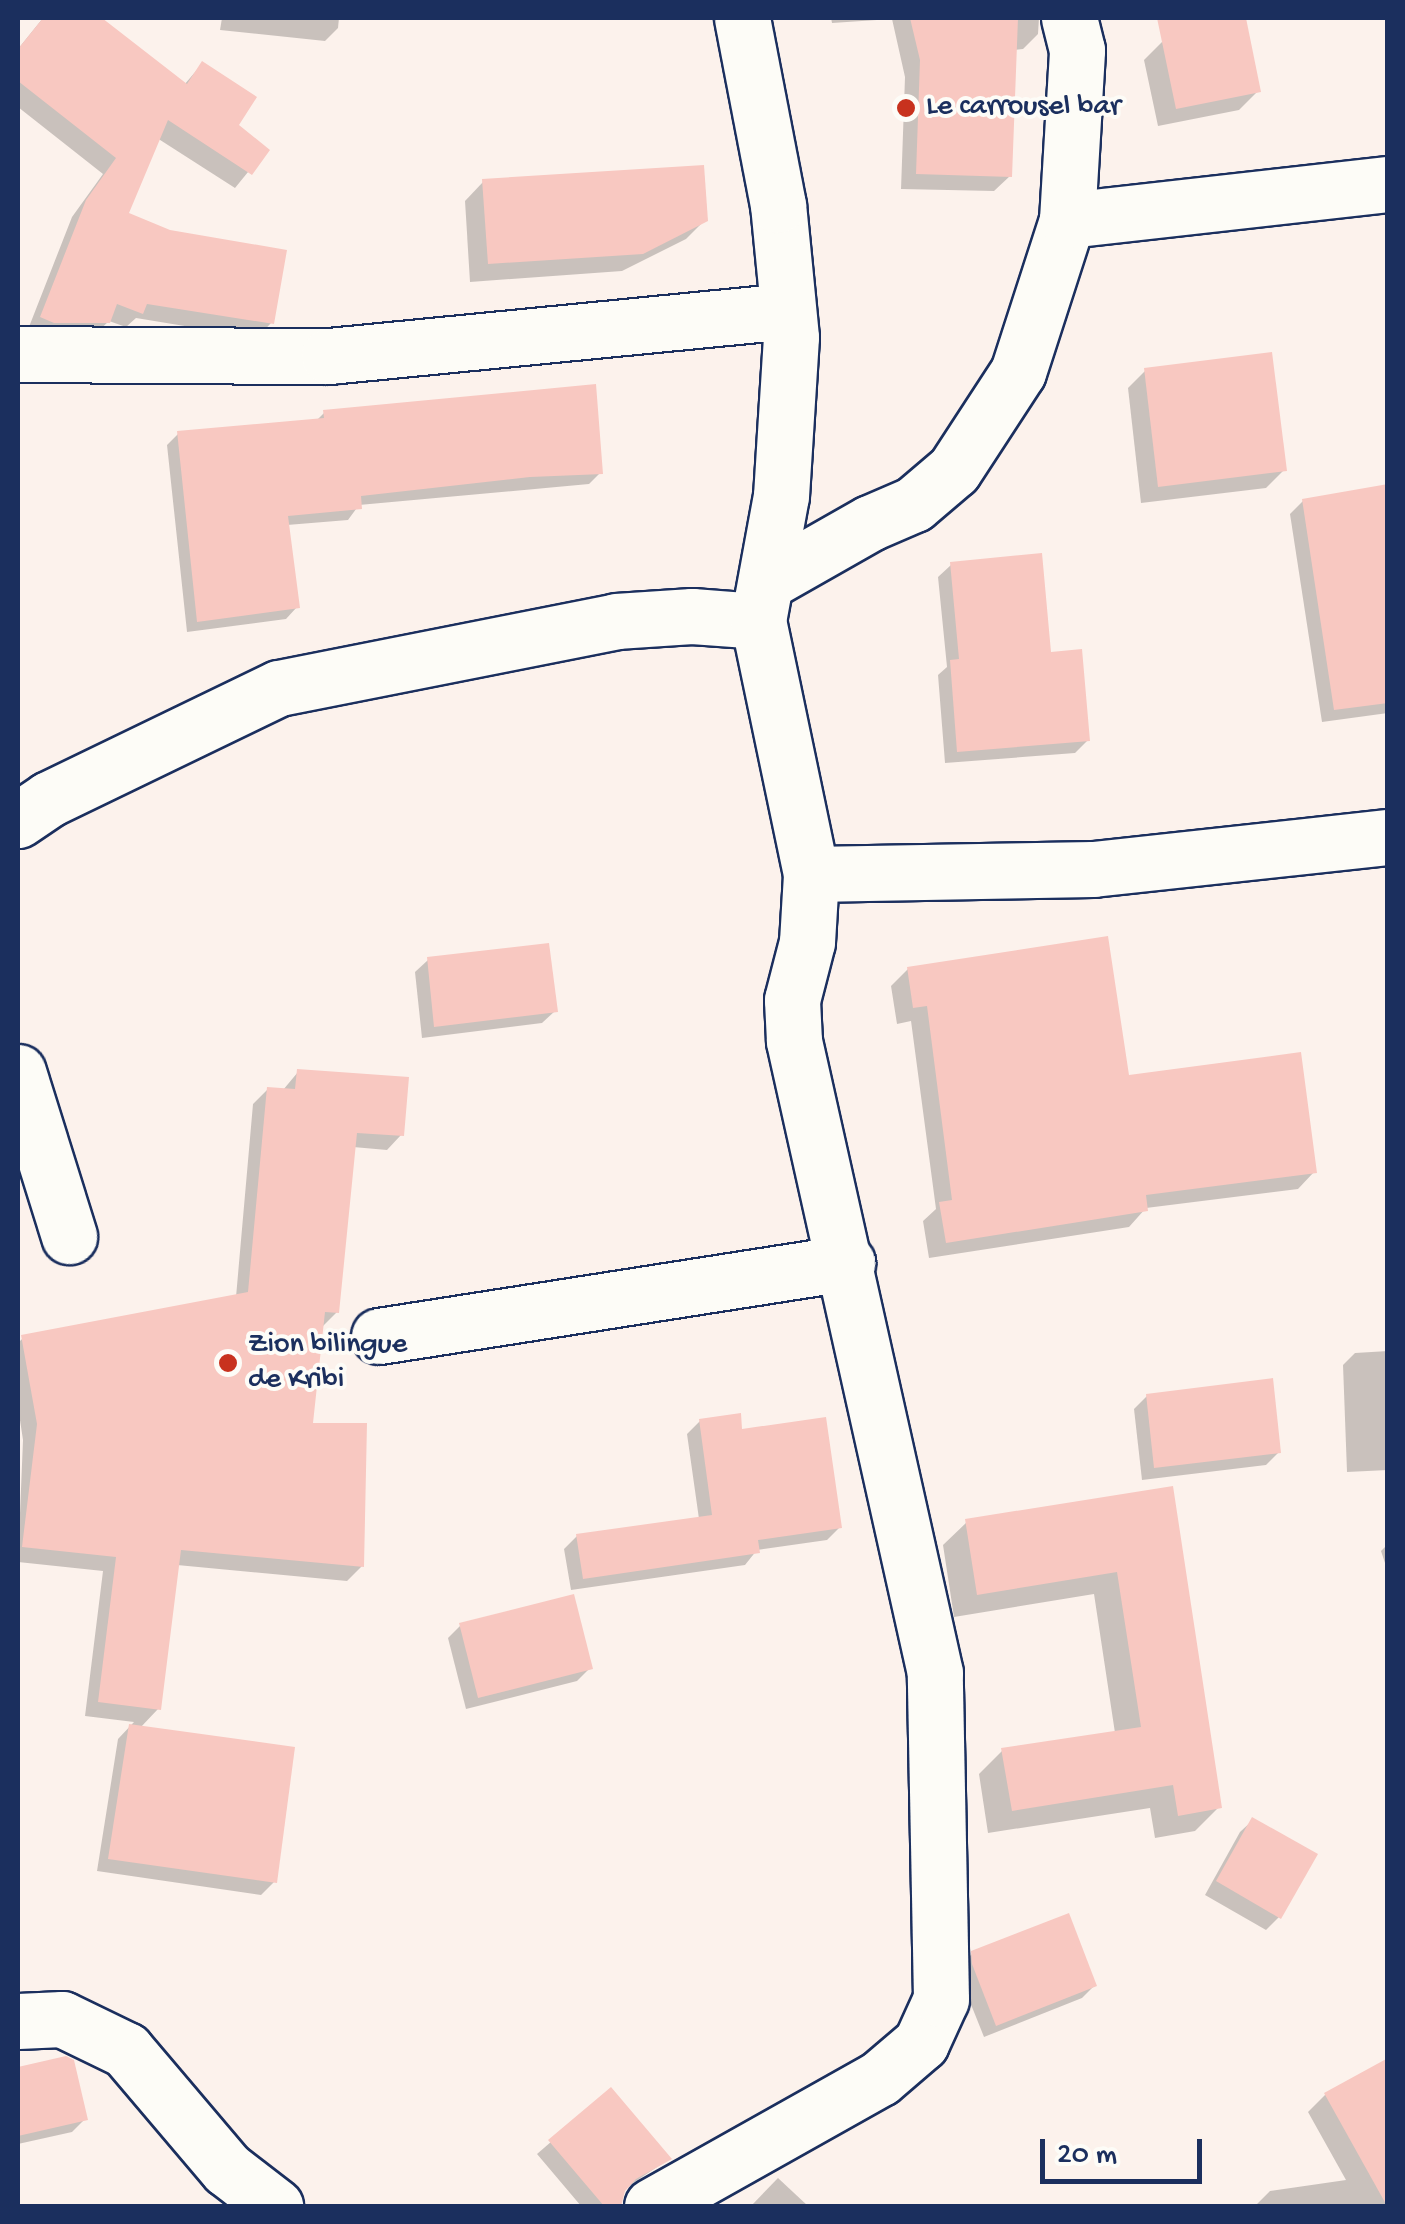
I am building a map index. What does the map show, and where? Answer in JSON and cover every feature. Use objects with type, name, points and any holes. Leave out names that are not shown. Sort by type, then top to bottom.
[{"type":"street","points":[[652,2206],[880,2078],[922,2043],[941,1999],[934,1673],[847,1263],[794,1041],[792,1000],[808,942],[811,874],[762,602],[781,496],[791,337],[778,205],[742,18]]},
{"type":"street","points":[[18,820],[49,799],[278,688],[616,621],[692,616],[762,602],[870,523],[914,504],[954,470],[1018,372],[1067,220],[1077,50],[1069,18]]},
{"type":"street","points":[[1067,220],[1388,184]]},
{"type":"street","points":[[18,354],[329,356],[788,312]]},
{"type":"street","points":[[811,874],[1092,869],[1388,837]]},
{"type":"street","points":[[18,1072],[69,1236]]},
{"type":"street","points":[[379,1336],[847,1263]]},
{"type":"street","points":[[18,2021],[62,2020],[126,2050],[226,2169],[275,2206]]},
{"type":"building","points":[[43,18],[102,18],[187,84],[202,61],[257,97],[239,125],[270,150],[252,175],[168,120],[129,213],[170,230],[287,250],[274,324],[147,304],[143,314],[117,304],[110,323],[54,323],[40,317],[86,200],[116,158],[18,81],[18,49]]},
{"type":"building","points":[[910,18],[1018,18],[1012,177],[916,174],[920,60]]},
{"type":"building","points":[[1157,18],[1246,18],[1261,92],[1176,109]]},
{"type":"building","points":[[704,165],[708,221],[643,254],[488,264],[482,179]]},
{"type":"building","points":[[1272,352],[1287,471],[1158,487],[1144,368]]},
{"type":"building","points":[[596,384],[603,474],[530,477],[361,496],[362,509],[288,516],[300,608],[197,622],[177,431],[324,418],[323,410]]},
{"type":"building","points":[[1388,484],[1388,703],[1334,710],[1302,499]]},
{"type":"building","points":[[1042,553],[1051,652],[1082,649],[1090,741],[957,752],[950,660],[959,659],[950,562]]},
{"type":"building","points":[[1108,936],[1129,1075],[1301,1052],[1317,1173],[1146,1195],[1148,1211],[946,1243],[939,1202],[952,1200],[927,1006],[913,1008],[907,967]]},
{"type":"building","points":[[549,943],[558,1012],[434,1027],[427,957]]},
{"type":"building","points":[[297,1069],[409,1077],[404,1136],[357,1133],[339,1313],[325,1312],[313,1423],[367,1423],[364,1567],[181,1550],[161,1710],[98,1702],[116,1557],[22,1547],[37,1424],[21,1335],[248,1292],[267,1087],[295,1089]]},
{"type":"building","points":[[1273,1378],[1281,1453],[1154,1468],[1146,1394]]},
{"type":"building","points":[[741,1413],[742,1429],[826,1417],[842,1528],[758,1540],[760,1553],[583,1579],[576,1534],[712,1515],[699,1419]]},
{"type":"building","points":[[1173,1486],[1222,1808],[1178,1816],[1173,1785],[1012,1811],[1001,1748],[1141,1727],[1117,1572],[977,1595],[965,1519]]},
{"type":"building","points":[[574,1594],[593,1669],[478,1698],[459,1623]]},
{"type":"building","points":[[129,1724],[295,1747],[277,1883],[108,1859]]},
{"type":"building","points":[[1252,1817],[1318,1854],[1281,1919],[1216,1881]]},
{"type":"building","points":[[1069,1913],[1097,1986],[996,2026],[972,1964],[971,1951]]},
{"type":"building","points":[[66,2056],[74,2060],[88,2120],[18,2136],[18,2067]]},
{"type":"building","points":[[1388,2058],[1388,2206],[1387,2206],[1324,2093]]},
{"type":"building","points":[[611,2087],[672,2159],[636,2179],[625,2191],[621,2206],[604,2206],[548,2140]]},
{"type":"place","name":"Le carrousel bar","points":[[906,108]]},
{"type":"place","name":"Zion bilingue de Kribi","points":[[228,1363]]}]
